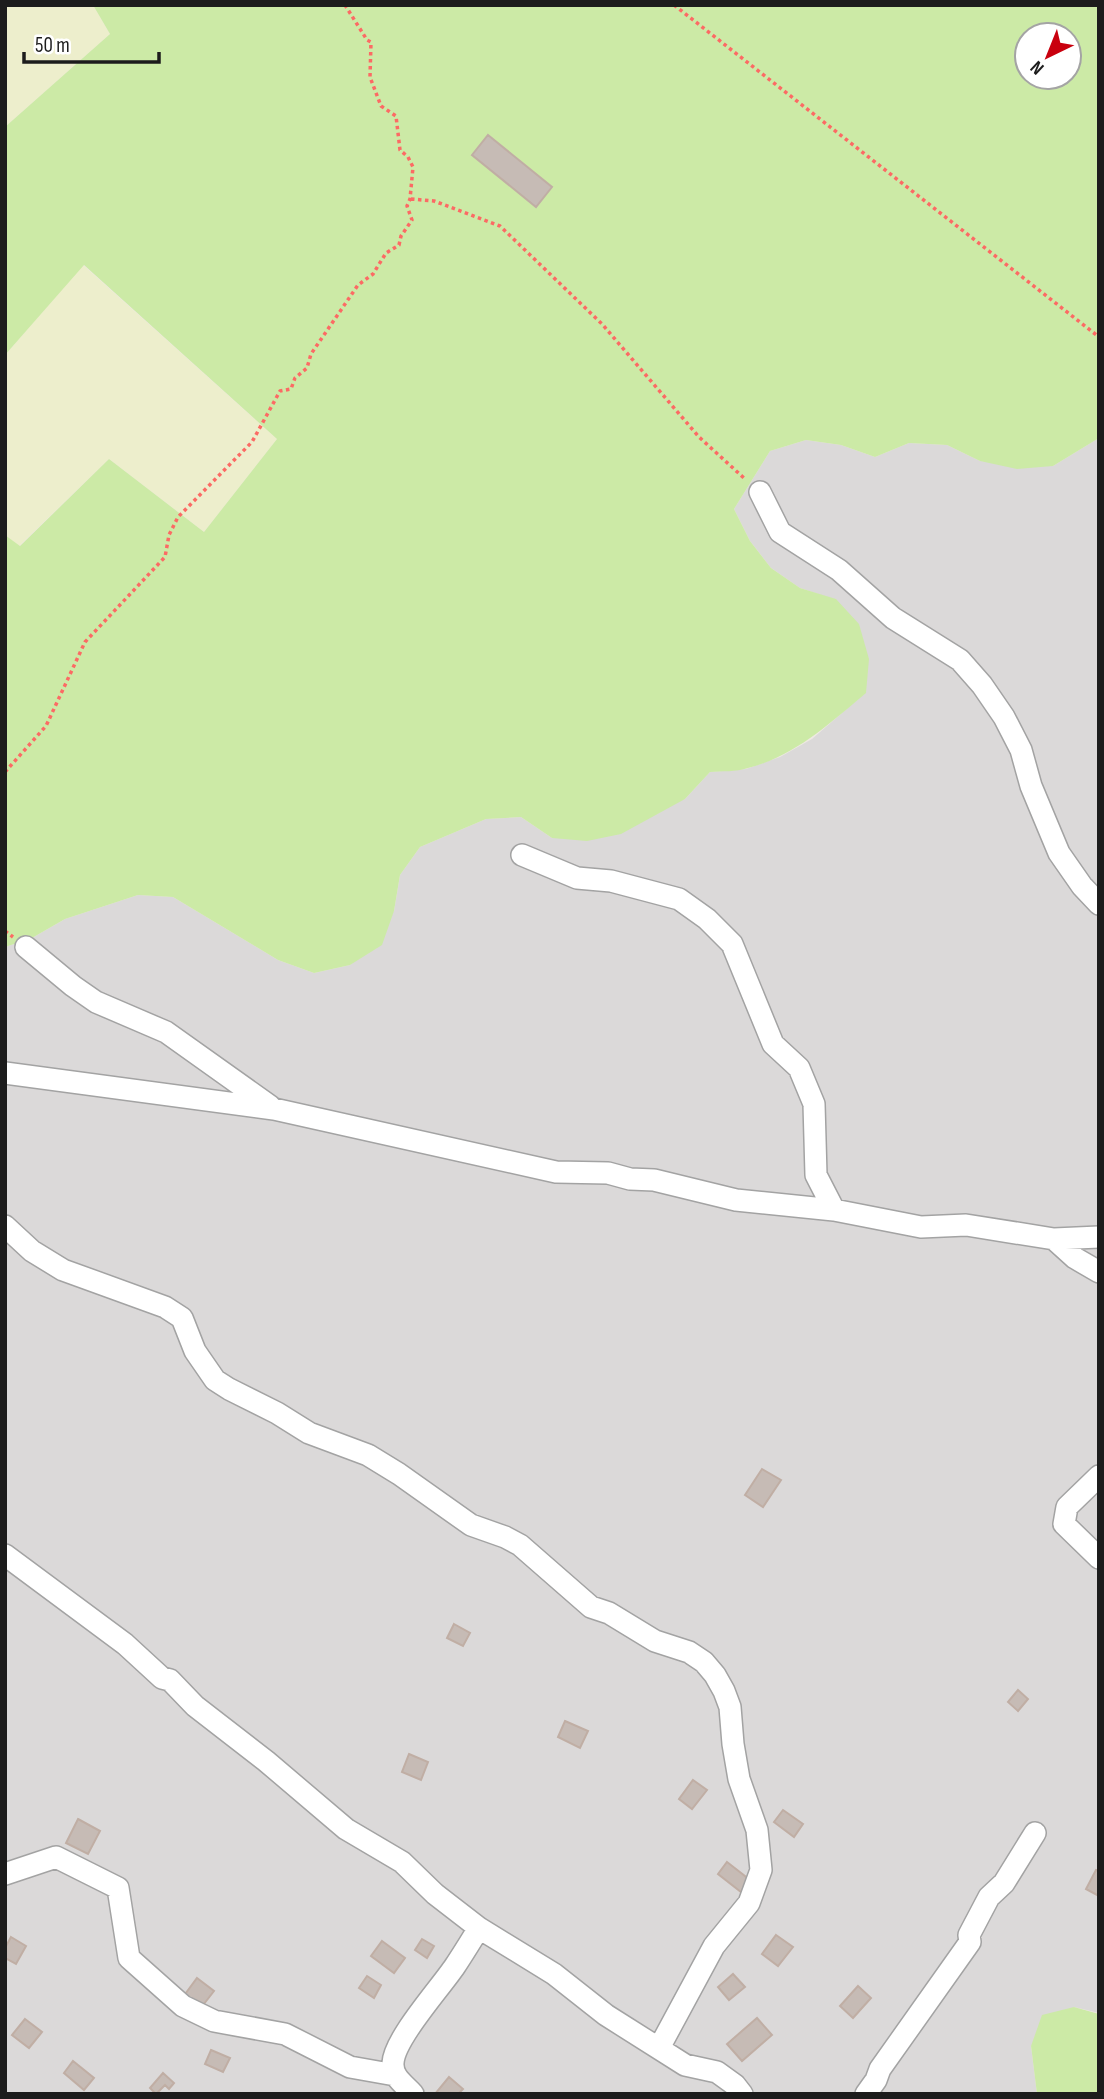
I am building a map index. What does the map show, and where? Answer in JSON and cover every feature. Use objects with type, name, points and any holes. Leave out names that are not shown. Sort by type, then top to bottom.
[{"type":"street","points":[[760,492],[780,532],[839,570],[893,618],[960,660],[982,685],[1004,717],[1021,750],[1031,786],[1059,853],[1082,886],[1099,904]]},
{"type":"street","points":[[522,855],[576,878],[611,881],[679,899],[707,919],[732,944],[774,1044],[799,1068],[814,1104],[816,1175],[834,1210]]},
{"type":"street","points":[[26,947],[72,986],[96,1002],[166,1032],[274,1110]]},
{"type":"street","points":[[5,1073],[274,1110],[556,1172],[608,1172],[630,1179],[653,1180],[736,1200],[834,1210],[921,1227],[966,1225],[1054,1238],[1099,1237]]},
{"type":"street","points":[[5,1226],[32,1251],[63,1270],[165,1307],[181,1318],[195,1351],[215,1380],[229,1389],[277,1413],[309,1433],[368,1455],[471,1525],[520,1545],[591,1607],[608,1613],[655,1641],[689,1652],[704,1662],[715,1675],[730,1707],[739,1779],[757,1830],[761,1870],[749,1903],[714,1946],[659,2048]]},
{"type":"street","points":[[1054,1238],[1075,1258],[1099,1272]]},
{"type":"street","points":[[1099,1476],[1067,1507],[1064,1524],[1099,1558]]},
{"type":"street","points":[[5,1555],[125,1644],[162,1678],[170,1680],[195,1706],[266,1761],[346,1829],[402,1862],[435,1894],[479,1928],[554,1974],[606,2015],[685,2065],[717,2072],[735,2085],[742,2094]]},
{"type":"street","points":[[866,2094],[880,2069],[970,1942],[969,1935],[989,1897],[1004,1883],[1035,1833]]},
{"type":"street","points":[[5,1874],[56,1857],[118,1888],[129,1958],[183,2006],[214,2021],[285,2034],[350,2067],[394,2075],[413,2094]]},
{"type":"street","points":[[394,2075],[393,2063],[402,2039],[479,1928]]},
{"type":"path","points":[[5,772],[46,726],[85,642],[165,557],[169,535],[178,517],[252,442],[280,391],[291,389],[295,378],[307,368],[311,354],[358,285],[373,274],[386,253],[399,245],[401,236],[412,220],[407,206],[411,199],[413,167],[400,149],[396,116],[381,106],[370,77],[371,42],[367,40],[345,5]]},
{"type":"path","points":[[674,5],[1099,337]]},
{"type":"path","points":[[411,199],[434,201],[500,226],[602,324],[699,437],[760,492]]},
{"type":"shaded area","points":[[1099,438],[1099,2013],[1074,2007],[1031,2046],[1037,2094],[5,2094],[5,947],[32,938],[65,919],[138,895],[173,897],[278,960],[314,973],[350,965],[394,911],[400,875],[420,847],[486,819],[521,817],[552,838],[685,799],[710,772],[746,769],[780,757],[812,739],[865,693],[836,600],[800,588],[771,568],[750,541],[734,509],[770,451],[806,440],[841,445],[875,457],[909,443],[947,445],[980,461],[1053,466]]},
{"type":"green space","points":[[5,5],[93,5],[110,34],[5,127]]},
{"type":"green space","points":[[93,5],[1099,5],[1099,438],[1053,466],[1017,469],[980,461],[947,445],[909,443],[875,457],[841,445],[806,440],[770,451],[734,509],[750,541],[771,568],[800,588],[836,599],[859,624],[869,659],[866,693],[825,727],[781,756],[748,768],[710,772],[685,799],[621,834],[587,841],[552,838],[521,817],[486,819],[420,847],[400,875],[394,911],[382,945],[350,965],[314,973],[278,960],[173,897],[138,895],[65,919],[32,938],[5,947],[5,535],[20,546],[109,459],[204,532],[277,439],[84,265],[5,355],[5,127],[110,34]]},
{"type":"green space","points":[[83,265],[277,439],[204,532],[109,459],[19,546],[5,535],[5,355]]},
{"type":"green space","points":[[1074,2007],[1099,2014],[1099,2094],[1037,2094],[1031,2046],[1042,2015]]},
{"type":"building","points":[[488,135],[552,187],[536,207],[472,155]]},
{"type":"building","points":[[762,1469],[781,1480],[763,1507],[745,1495]]},
{"type":"building","points":[[454,1624],[470,1633],[463,1646],[447,1638]]},
{"type":"building","points":[[1018,1690],[1028,1699],[1018,1711],[1008,1702]]},
{"type":"building","points":[[565,1721],[588,1731],[580,1748],[558,1737]]},
{"type":"building","points":[[409,1754],[428,1762],[421,1780],[402,1772]]},
{"type":"building","points":[[693,1780],[707,1790],[692,1809],[679,1799]]},
{"type":"building","points":[[783,1810],[803,1824],[794,1837],[774,1822]]},
{"type":"building","points":[[78,1819],[100,1831],[88,1854],[66,1843]]},
{"type":"building","points":[[727,1862],[750,1880],[741,1892],[718,1874]]},
{"type":"building","points":[[1096,1870],[1099,1871],[1099,1896],[1086,1889]]},
{"type":"building","points":[[776,1935],[793,1947],[778,1966],[762,1954]]},
{"type":"building","points":[[11,1937],[26,1946],[16,1964],[5,1958],[5,1948]]},
{"type":"building","points":[[422,1939],[434,1946],[427,1958],[415,1950]]},
{"type":"building","points":[[382,1941],[405,1958],[394,1973],[371,1956]]},
{"type":"building","points":[[733,1974],[745,1987],[729,2000],[718,1987]]},
{"type":"building","points":[[367,1976],[381,1985],[374,1998],[359,1988]]},
{"type":"building","points":[[197,1978],[214,1991],[200,2009],[183,1997]]},
{"type":"building","points":[[858,1986],[871,1998],[853,2018],[840,2006]]},
{"type":"building","points":[[757,2018],[772,2035],[742,2061],[727,2044]]},
{"type":"building","points":[[25,2019],[42,2032],[29,2048],[12,2035]]},
{"type":"building","points":[[211,2050],[230,2058],[223,2072],[205,2064]]},
{"type":"building","points":[[73,2061],[94,2078],[84,2090],[64,2073]]},
{"type":"building","points":[[163,2073],[174,2083],[169,2089],[165,2085],[156,2094],[150,2088]]},
{"type":"building","points":[[449,2077],[463,2089],[458,2094],[435,2094]]}]
